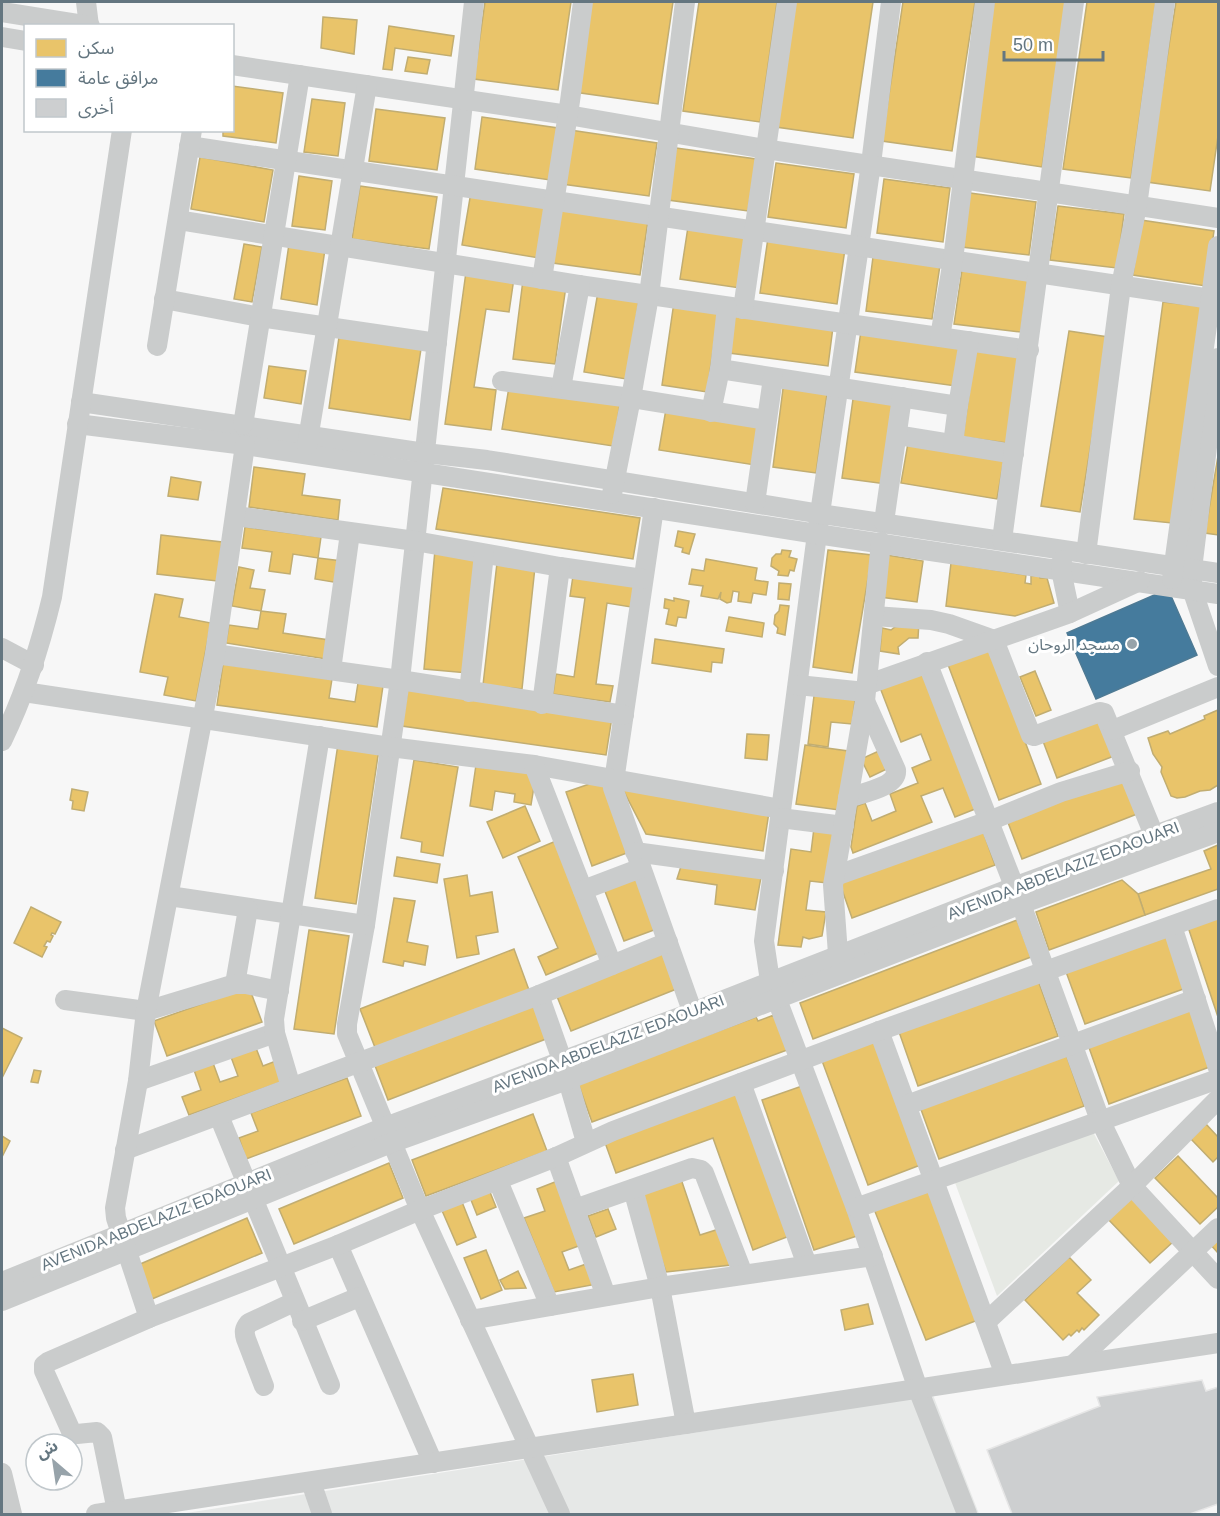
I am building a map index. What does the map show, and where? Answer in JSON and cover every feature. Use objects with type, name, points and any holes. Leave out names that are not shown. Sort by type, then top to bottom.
[{"type":"street","points":[[86,2],[90,24]]},
{"type":"street","points":[[474,2],[400,680],[365,925],[347,1024],[349,1042],[420,1210],[560,1515]]},
{"type":"street","points":[[542,279],[583,2]]},
{"type":"street","points":[[613,491],[632,398],[649,296],[685,2]]},
{"type":"street","points":[[711,412],[754,230],[787,2]]},
{"type":"street","points":[[891,2],[871,164],[817,534],[764,942],[774,990],[856,1208],[918,1389],[967,1515]]},
{"type":"street","points":[[940,337],[953,260],[985,2]]},
{"type":"street","points":[[1002,540],[1074,2]]},
{"type":"street","points":[[1086,554],[1121,286],[1137,206],[1165,2]]},
{"type":"street","points":[[2,12],[83,24]]},
{"type":"street","points":[[2,37],[24,41]]},
{"type":"street","points":[[234,65],[568,115],[765,149],[1218,218]]},
{"type":"street","points":[[149,1318],[114,1214],[138,1081],[146,1011],[215,654],[236,516],[260,317],[300,75]]},
{"type":"street","points":[[307,444],[367,85]]},
{"type":"street","points":[[2,741],[34,665],[52,597],[122,132]]},
{"type":"street","points":[[157,346],[190,138],[286,160],[1215,300]]},
{"type":"street","points":[[178,220],[649,296],[1029,350]]},
{"type":"street","points":[[1171,586],[1183,567],[1210,384],[1218,246]]},
{"type":"street","points":[[561,388],[580,285]]},
{"type":"street","points":[[164,299],[260,317],[437,343]]},
{"type":"street","points":[[953,444],[957,406],[969,341]]},
{"type":"street","points":[[1210,384],[1218,358]]},
{"type":"street","points":[[720,369],[957,406]]},
{"type":"street","points":[[755,503],[773,378]]},
{"type":"street","points":[[502,381],[632,398],[766,420]]},
{"type":"street","points":[[884,522],[902,398]]},
{"type":"street","points":[[81,402],[244,435],[307,444],[488,460],[613,491],[654,508],[817,534],[1062,560],[1086,554],[1218,573]]},
{"type":"street","points":[[77,424],[244,435]]},
{"type":"street","points":[[897,435],[1014,454]]},
{"type":"street","points":[[307,444],[422,473],[755,503],[1002,540],[1062,560],[1140,581],[1218,594]]},
{"type":"street","points":[[654,508],[614,778],[614,794],[695,1020]]},
{"type":"street","points":[[236,516],[415,541],[644,579]]},
{"type":"street","points":[[331,670],[350,533]]},
{"type":"street","points":[[838,954],[832,894],[866,693],[881,542]]},
{"type":"street","points":[[469,692],[484,554]]},
{"type":"street","points":[[1062,560],[1070,613]]},
{"type":"street","points":[[542,704],[561,567]]},
{"type":"street","points":[[1183,567],[1218,666]]},
{"type":"street","points":[[798,685],[866,693],[927,662],[1070,613],[1140,581]]},
{"type":"street","points":[[874,616],[931,620],[994,640],[1031,735],[1102,712],[1106,715],[1154,835]]},
{"type":"street","points":[[2,648],[34,665]]},
{"type":"street","points":[[215,654],[400,680],[624,716]]},
{"type":"street","points":[[927,662],[989,821],[1100,1120],[1132,1185],[1218,1279]]},
{"type":"street","points":[[1113,730],[1218,687]]},
{"type":"street","points":[[24,692],[614,778],[844,826]]},
{"type":"street","points":[[848,798],[891,783],[897,775],[866,693]]},
{"type":"street","points":[[291,1087],[275,1033],[274,1019],[320,736]]},
{"type":"street","points":[[534,765],[612,964]]},
{"type":"street","points":[[836,876],[989,821],[1061,792],[1130,771]]},
{"type":"street","name":"AVENIDA ABDELAZIZ EDAOUARI","points":[[2,1301],[123,1242],[388,1135],[562,1060],[695,1020],[1017,896],[1154,835],[1218,812]]},
{"type":"street","name":"AVENIDA ABDELAZIZ EDAOUARI","points":[[774,990],[838,954],[1218,832]]},
{"type":"street","points":[[583,890],[638,860],[774,870]]},
{"type":"street","points":[[169,896],[365,925]]},
{"type":"street","points":[[236,984],[248,909]]},
{"type":"street","points":[[117,1511],[102,1437],[97,1432],[77,1434],[71,1431],[43,1368],[48,1362],[149,1318],[338,1245],[586,1143],[879,1030],[1218,909]]},
{"type":"street","points":[[1172,926],[1218,1068]]},
{"type":"street","points":[[125,1150],[539,995],[668,942]]},
{"type":"street","points":[[65,1000],[146,1011],[236,984],[279,991]]},
{"type":"street","points":[[539,995],[562,1060],[586,1143]]},
{"type":"street","points":[[907,1105],[1196,999]]},
{"type":"street","name":"AVENIDA ABDELAZIZ EDAOUARI","points":[[388,1135],[567,1080],[695,1020]]},
{"type":"street","points":[[879,1030],[1005,1375]]},
{"type":"street","points":[[138,1081],[275,1033]]},
{"type":"street","points":[[856,1208],[1218,1079]]},
{"type":"street","points":[[741,1083],[807,1265]]},
{"type":"street","points":[[987,1321],[1132,1185],[1218,1100]]},
{"type":"street","points":[[219,1116],[330,1385]]},
{"type":"street","points":[[556,1157],[606,1296]]},
{"type":"street","points":[[575,1209],[692,1168],[701,1170],[743,1274]]},
{"type":"street","points":[[498,1180],[550,1306]]},
{"type":"street","points":[[633,1189],[660,1287],[686,1424]]},
{"type":"street","points":[[1073,1365],[1218,1228]]},
{"type":"street","name":"AVENIDA ABDELAZIZ EDAOUARI","points":[[2,1282],[123,1242]]},
{"type":"street","points":[[338,1245],[433,1463]]},
{"type":"street","points":[[470,1320],[660,1287],[873,1256]]},
{"type":"street","points":[[302,1321],[359,1297]]},
{"type":"street","points":[[264,1386],[246,1339],[245,1328],[249,1323],[294,1302]]},
{"type":"street","points":[[96,1515],[1218,1343]]},
{"type":"street","points":[[2,1473],[12,1515]]},
{"type":"street","points":[[311,1482],[322,1515]]},
{"type":"shaded area","points":[[1092,1130],[1119,1181],[997,1296],[954,1180]]},
{"type":"shaded area","points":[[933,1395],[979,1514],[180,1514]]},
{"type":"building: سكن","points":[[485,2],[571,2],[558,90],[474,79]]},
{"type":"building: سكن","points":[[588,2],[673,2],[658,104],[574,92]]},
{"type":"building: سكن","points":[[699,2],[777,2],[760,122],[683,111]]},
{"type":"building: سكن","points":[[795,2],[873,2],[853,138],[776,127]]},
{"type":"building: سكن","points":[[903,2],[975,2],[952,151],[882,141]]},
{"type":"building: سكن","points":[[994,2],[1067,2],[1042,167],[971,156]]},
{"type":"building: سكن","points":[[1087,2],[1156,2],[1131,178],[1063,169]]},
{"type":"building: سكن","points":[[1176,2],[1218,2],[1218,136],[1210,191],[1147,182]]},
{"type":"building: سكن","points":[[323,17],[357,20],[354,54],[321,48]]},
{"type":"building: سكن","points":[[389,26],[454,36],[451,56],[395,48],[392,70],[383,69]]},
{"type":"building: سكن","points":[[408,57],[430,60],[427,74],[405,71]]},
{"type":"building: سكن","points":[[234,86],[283,93],[276,143],[223,136],[223,132],[234,132]]},
{"type":"building: سكن","points":[[312,99],[345,103],[338,156],[304,152]]},
{"type":"building: سكن","points":[[376,109],[445,118],[437,170],[369,161]]},
{"type":"building: سكن","points":[[482,117],[558,128],[550,180],[475,169]]},
{"type":"building: سكن","points":[[570,130],[657,143],[649,196],[562,184]]},
{"type":"building: سكن","points":[[676,148],[756,159],[748,211],[668,200]]},
{"type":"building: سكن","points":[[200,157],[273,170],[264,222],[191,209]]},
{"type":"building: سكن","points":[[776,163],[854,174],[846,228],[768,217]]},
{"type":"building: سكن","points":[[299,176],[332,181],[325,230],[292,226]]},
{"type":"building: سكن","points":[[884,179],[950,188],[943,242],[877,233]]},
{"type":"building: سكن","points":[[360,186],[437,197],[429,249],[352,239]]},
{"type":"building: سكن","points":[[471,192],[548,205],[539,258],[462,245]]},
{"type":"building: سكن","points":[[970,193],[1036,202],[1029,255],[962,247]]},
{"type":"building: سكن","points":[[1058,206],[1124,214],[1117,268],[1050,260]]},
{"type":"building: سكن","points":[[561,209],[648,221],[640,275],[553,263]]},
{"type":"building: سكن","points":[[1141,220],[1214,231],[1206,286],[1133,275]]},
{"type":"building: سكن","points":[[688,227],[748,236],[740,288],[680,279]]},
{"type":"building: سكن","points":[[768,238],[845,249],[837,304],[760,293]]},
{"type":"building: سكن","points":[[244,244],[262,247],[252,302],[234,299]]},
{"type":"building: سكن","points":[[289,244],[325,249],[317,305],[281,299]]},
{"type":"building: سكن","points":[[873,257],[940,265],[932,319],[866,311]]},
{"type":"building: سكن","points":[[962,270],[1028,278],[1021,332],[954,324]]},
{"type":"building: سكن","points":[[466,272],[514,278],[509,312],[486,309],[474,387],[496,390],[491,430],[445,424]]},
{"type":"building: سكن","points":[[523,280],[566,286],[555,364],[513,359]]},
{"type":"building: سكن","points":[[598,292],[639,300],[626,379],[584,372]]},
{"type":"building: سكن","points":[[674,302],[719,309],[707,392],[662,385]]},
{"type":"building: سكن","points":[[1163,302],[1201,306],[1172,523],[1134,519]]},
{"type":"building: سكن","points":[[734,313],[833,327],[828,366],[729,353]]},
{"type":"building: سكن","points":[[861,331],[962,346],[956,386],[855,372]]},
{"type":"building: سكن","points":[[1069,331],[1108,337],[1080,512],[1041,506]]},
{"type":"building: سكن","points":[[339,337],[421,349],[410,420],[329,408]]},
{"type":"building: سكن","points":[[975,351],[1018,357],[1007,443],[963,437]]},
{"type":"building: سكن","points":[[269,366],[306,371],[301,404],[264,398]]},
{"type":"building: سكن","points":[[784,381],[828,387],[816,473],[773,467]]},
{"type":"building: سكن","points":[[509,387],[620,404],[613,446],[502,429]]},
{"type":"building: سكن","points":[[854,392],[898,398],[886,484],[842,478]]},
{"type":"building: سكن","points":[[666,409],[762,425],[755,465],[659,450]]},
{"type":"building: سكن","points":[[908,443],[1004,459],[997,499],[901,483]]},
{"type":"building: سكن","points":[[1218,456],[1218,535],[1205,533]]},
{"type":"building: سكن","points":[[254,467],[305,474],[302,495],[340,500],[338,520],[249,507]]},
{"type":"building: سكن","points":[[171,477],[201,482],[198,500],[168,496]]},
{"type":"building: سكن","points":[[443,488],[640,518],[633,559],[436,529]]},
{"type":"building: سكن","points":[[245,527],[321,537],[318,558],[293,554],[290,574],[269,571],[272,552],[242,548]]},
{"type":"building: سكن","points":[[678,531],[695,534],[689,554],[682,552],[683,548],[675,546]]},
{"type":"building: سكن","points":[[161,535],[222,542],[217,581],[157,574]]},
{"type":"building: سكن","points":[[435,550],[479,554],[468,673],[424,669]]},
{"type":"building: سكن","points":[[782,550],[791,551],[789,557],[797,559],[794,571],[790,570],[788,576],[778,575],[779,571],[771,566],[772,558],[776,554],[781,554]]},
{"type":"building: سكن","points":[[828,550],[872,555],[852,673],[813,667]]},
{"type":"building: سكن","points":[[887,555],[923,561],[917,602],[880,597]]},
{"type":"building: سكن","points":[[318,558],[342,561],[339,583],[315,579]]},
{"type":"building: سكن","points":[[706,559],[757,568],[755,580],[768,582],[766,595],[753,593],[751,603],[738,601],[739,592],[733,591],[731,602],[727,603],[720,599],[721,592],[718,599],[701,596],[703,586],[689,584],[692,569],[704,571]]},
{"type":"building: سكن","points":[[497,563],[535,567],[522,689],[483,685]]},
{"type":"building: سكن","points":[[951,563],[1026,575],[1025,583],[1031,584],[1031,576],[1039,575],[1040,578],[1047,578],[1054,603],[1015,616],[946,606]]},
{"type":"building: سكن","points":[[239,567],[254,570],[250,588],[265,590],[261,611],[232,606]]},
{"type":"building: سكن","points":[[573,576],[634,584],[631,607],[607,603],[596,684],[613,686],[610,702],[553,694],[556,674],[574,677],[585,598],[570,596]]},
{"type":"building: سكن","points":[[779,583],[791,584],[789,600],[778,599]]},
{"type":"building: سكن","points":[[155,594],[183,599],[179,617],[211,623],[196,701],[164,695],[168,677],[140,672]]},
{"type":"building: سكن","points":[[674,598],[689,601],[686,618],[678,617],[676,626],[666,624],[669,609],[664,608],[665,599],[674,601]]},
{"type":"building: سكن","points":[[780,605],[789,606],[785,635],[777,633],[778,628],[774,624]]},
{"type":"building: سكن","points":[[261,611],[286,614],[283,633],[329,640],[326,659],[226,643],[229,625],[258,629]]},
{"type":"building: سكن","points":[[729,617],[764,623],[762,637],[726,631]]},
{"type":"building: سكن","points":[[919,622],[918,638],[909,638],[898,647],[899,654],[880,651],[882,628],[891,630]]},
{"type":"building: سكن","points":[[655,639],[724,649],[722,663],[712,662],[711,672],[652,663]]},
{"type":"building: سكن","points":[[989,646],[1041,784],[999,800],[947,662]]},
{"type":"building: سكن","points":[[223,664],[332,679],[329,698],[355,702],[358,683],[383,686],[377,727],[217,705]]},
{"type":"building: سكن","points":[[920,668],[975,809],[955,817],[943,788],[921,796],[932,822],[853,853],[851,847],[857,806],[865,803],[872,821],[896,811],[890,794],[918,783],[912,768],[931,760],[921,734],[901,742],[879,685]]},
{"type":"building: سكن","points":[[1035,671],[1051,710],[1036,716],[1020,677]]},
{"type":"building: سكن","points":[[408,688],[612,717],[606,755],[402,726]]},
{"type":"building: سكن","points":[[815,688],[856,693],[852,724],[831,722],[828,747],[808,744]]},
{"type":"building: سكن","points":[[1218,710],[1218,785],[1210,790],[1185,797],[1171,796],[1161,772],[1162,767],[1153,754],[1148,738],[1168,731],[1170,734],[1205,719],[1204,716]]},
{"type":"building: سكن","points":[[1098,714],[1114,756],[1057,778],[1041,736]]},
{"type":"building: سكن","points":[[747,734],[769,735],[767,760],[745,758]]},
{"type":"building: سكن","points":[[338,744],[379,749],[356,904],[315,898]]},
{"type":"building: سكن","points":[[805,745],[848,751],[839,810],[796,804]]},
{"type":"building: سكن","points":[[881,750],[889,768],[870,777],[861,759]]},
{"type":"building: سكن","points":[[414,760],[458,767],[443,856],[421,852],[422,842],[401,838]]},
{"type":"building: سكن","points":[[476,765],[536,774],[531,805],[514,802],[515,794],[495,791],[492,810],[470,806]]},
{"type":"building: سكن","points":[[1121,776],[1137,814],[1022,859],[1007,820]]},
{"type":"building: سكن","points":[[607,778],[632,851],[592,866],[566,792]]},
{"type":"building: سكن","points":[[619,782],[769,812],[763,851],[646,834]]},
{"type":"building: سكن","points":[[72,789],[88,792],[84,811],[72,809],[73,801],[70,800]]},
{"type":"building: سكن","points":[[525,806],[540,841],[503,858],[487,822]]},
{"type":"building: سكن","points":[[814,828],[834,830],[827,883],[810,881],[806,910],[826,912],[822,936],[809,939],[803,937],[801,947],[778,945],[791,849],[811,852]]},
{"type":"building: سكن","points":[[982,828],[995,865],[852,918],[839,881]]},
{"type":"building: سكن","points":[[556,841],[603,951],[546,975],[538,957],[558,948],[518,857]]},
{"type":"building: سكن","points":[[1218,845],[1218,889],[1145,915],[1138,894],[1211,869],[1204,851]]},
{"type":"building: سكن","points":[[397,857],[440,864],[437,883],[394,876]]},
{"type":"building: سكن","points":[[683,860],[762,872],[755,910],[715,904],[717,885],[677,879]]},
{"type":"building: سكن","points":[[641,872],[662,927],[624,941],[603,886]]},
{"type":"building: سكن","points":[[467,875],[470,896],[492,892],[498,932],[476,936],[479,954],[457,958],[444,879]]},
{"type":"building: سكن","points":[[1122,880],[1138,894],[1145,915],[1049,950],[1036,912]]},
{"type":"building: سكن","points":[[394,898],[415,901],[407,942],[428,946],[425,965],[404,961],[403,966],[383,962]]},
{"type":"building: سكن","points":[[31,907],[61,922],[55,934],[52,933],[50,942],[47,941],[44,946],[47,947],[42,957],[14,943]]},
{"type":"building: سكن","points":[[1218,913],[1218,1017],[1187,924]]},
{"type":"building: سكن","points":[[1017,920],[1031,957],[813,1039],[800,1003]]},
{"type":"building: سكن","points":[[309,930],[349,936],[334,1034],[294,1029]]},
{"type":"building: سكن","points":[[1169,931],[1189,987],[1085,1024],[1065,969]]},
{"type":"building: سكن","points":[[514,949],[529,990],[376,1050],[360,1009]]},
{"type":"building: سكن","points":[[664,951],[679,988],[571,1031],[556,994]]},
{"type":"building: سكن","points":[[1038,980],[1058,1036],[918,1086],[898,1029]]},
{"type":"building: سكن","points":[[249,987],[262,1022],[167,1056],[154,1021]]},
{"type":"building: سكن","points":[[532,1002],[546,1039],[388,1100],[374,1063]]},
{"type":"building: سكن","points":[[1193,1004],[1215,1065],[1109,1104],[1087,1042]]},
{"type":"building: سكن","points":[[774,1015],[787,1050],[592,1122],[578,1083],[756,1017],[758,1021]]},
{"type":"building: سكن","points":[[2,1028],[22,1038],[2,1078]]},
{"type":"building: سكن","points":[[876,1037],[923,1164],[868,1185],[821,1058]]},
{"type":"building: سكن","points":[[256,1048],[263,1066],[276,1061],[284,1081],[189,1115],[182,1097],[201,1090],[194,1070],[213,1063],[220,1082],[238,1076],[231,1057]]},
{"type":"building: سكن","points":[[1065,1051],[1084,1106],[939,1159],[919,1104]]},
{"type":"building: سكن","points":[[34,1070],[41,1071],[38,1083],[31,1082]]},
{"type":"building: سكن","points":[[347,1078],[361,1116],[246,1159],[239,1138],[258,1131],[251,1113]]},
{"type":"building: سكن","points":[[805,1085],[857,1236],[814,1250],[762,1100]]},
{"type":"building: سكن","points":[[739,1088],[792,1235],[753,1250],[713,1138],[616,1173],[603,1137]]},
{"type":"building: سكن","points":[[533,1114],[547,1151],[426,1196],[412,1160]]},
{"type":"building: سكن","points":[[1206,1124],[1218,1137],[1218,1157],[1213,1162],[1191,1139]]},
{"type":"building: سكن","points":[[2,1136],[10,1141],[2,1157]]},
{"type":"building: سكن","points":[[1178,1156],[1218,1198],[1218,1207],[1200,1224],[1155,1178]]},
{"type":"building: سكن","points":[[389,1163],[403,1198],[294,1244],[279,1209]]},
{"type":"building: سكن","points":[[681,1179],[700,1235],[719,1229],[731,1265],[666,1272],[639,1194]]},
{"type":"building: سكن","points":[[560,1180],[584,1244],[562,1252],[569,1270],[589,1263],[597,1284],[554,1292],[524,1218],[545,1211],[537,1189]]},
{"type":"building: سكن","points":[[488,1187],[496,1207],[477,1215],[469,1195]]},
{"type":"building: سكن","points":[[931,1187],[983,1318],[926,1340],[874,1209]]},
{"type":"building: سكن","points":[[1132,1196],[1174,1241],[1150,1263],[1107,1218]]},
{"type":"building: سكن","points":[[460,1197],[476,1237],[457,1245],[440,1206]]},
{"type":"building: سكن","points":[[608,1209],[616,1229],[596,1237],[588,1216]]},
{"type":"building: سكن","points":[[247,1218],[262,1253],[152,1299],[138,1265]]},
{"type":"building: سكن","points":[[1218,1236],[1218,1253],[1210,1244]]},
{"type":"building: سكن","points":[[486,1250],[502,1290],[481,1299],[464,1258]]},
{"type":"building: سكن","points":[[1069,1257],[1091,1280],[1077,1293],[1099,1315],[1084,1330],[1082,1328],[1079,1332],[1077,1330],[1063,1340],[1025,1300]]},
{"type":"building: سكن","points":[[518,1271],[526,1288],[505,1289],[500,1280]]},
{"type":"building: سكن","points":[[868,1304],[873,1324],[845,1330],[841,1310]]},
{"type":"building: سكن","points":[[633,1374],[638,1405],[597,1412],[592,1380]]},
{"type":"building: مرافق عامة","name":"مسجد الروحان","points":[[1168,589],[1197,655],[1096,699],[1067,633]]},
{"type":"building: أخرى","points":[[1202,1380],[1206,1391],[1218,1387],[1218,1504],[1190,1514],[1012,1514],[987,1450],[1100,1406],[1097,1397]]},
{"type":"place","name":"مسجد الروحان","points":[[1132,644]]}]
